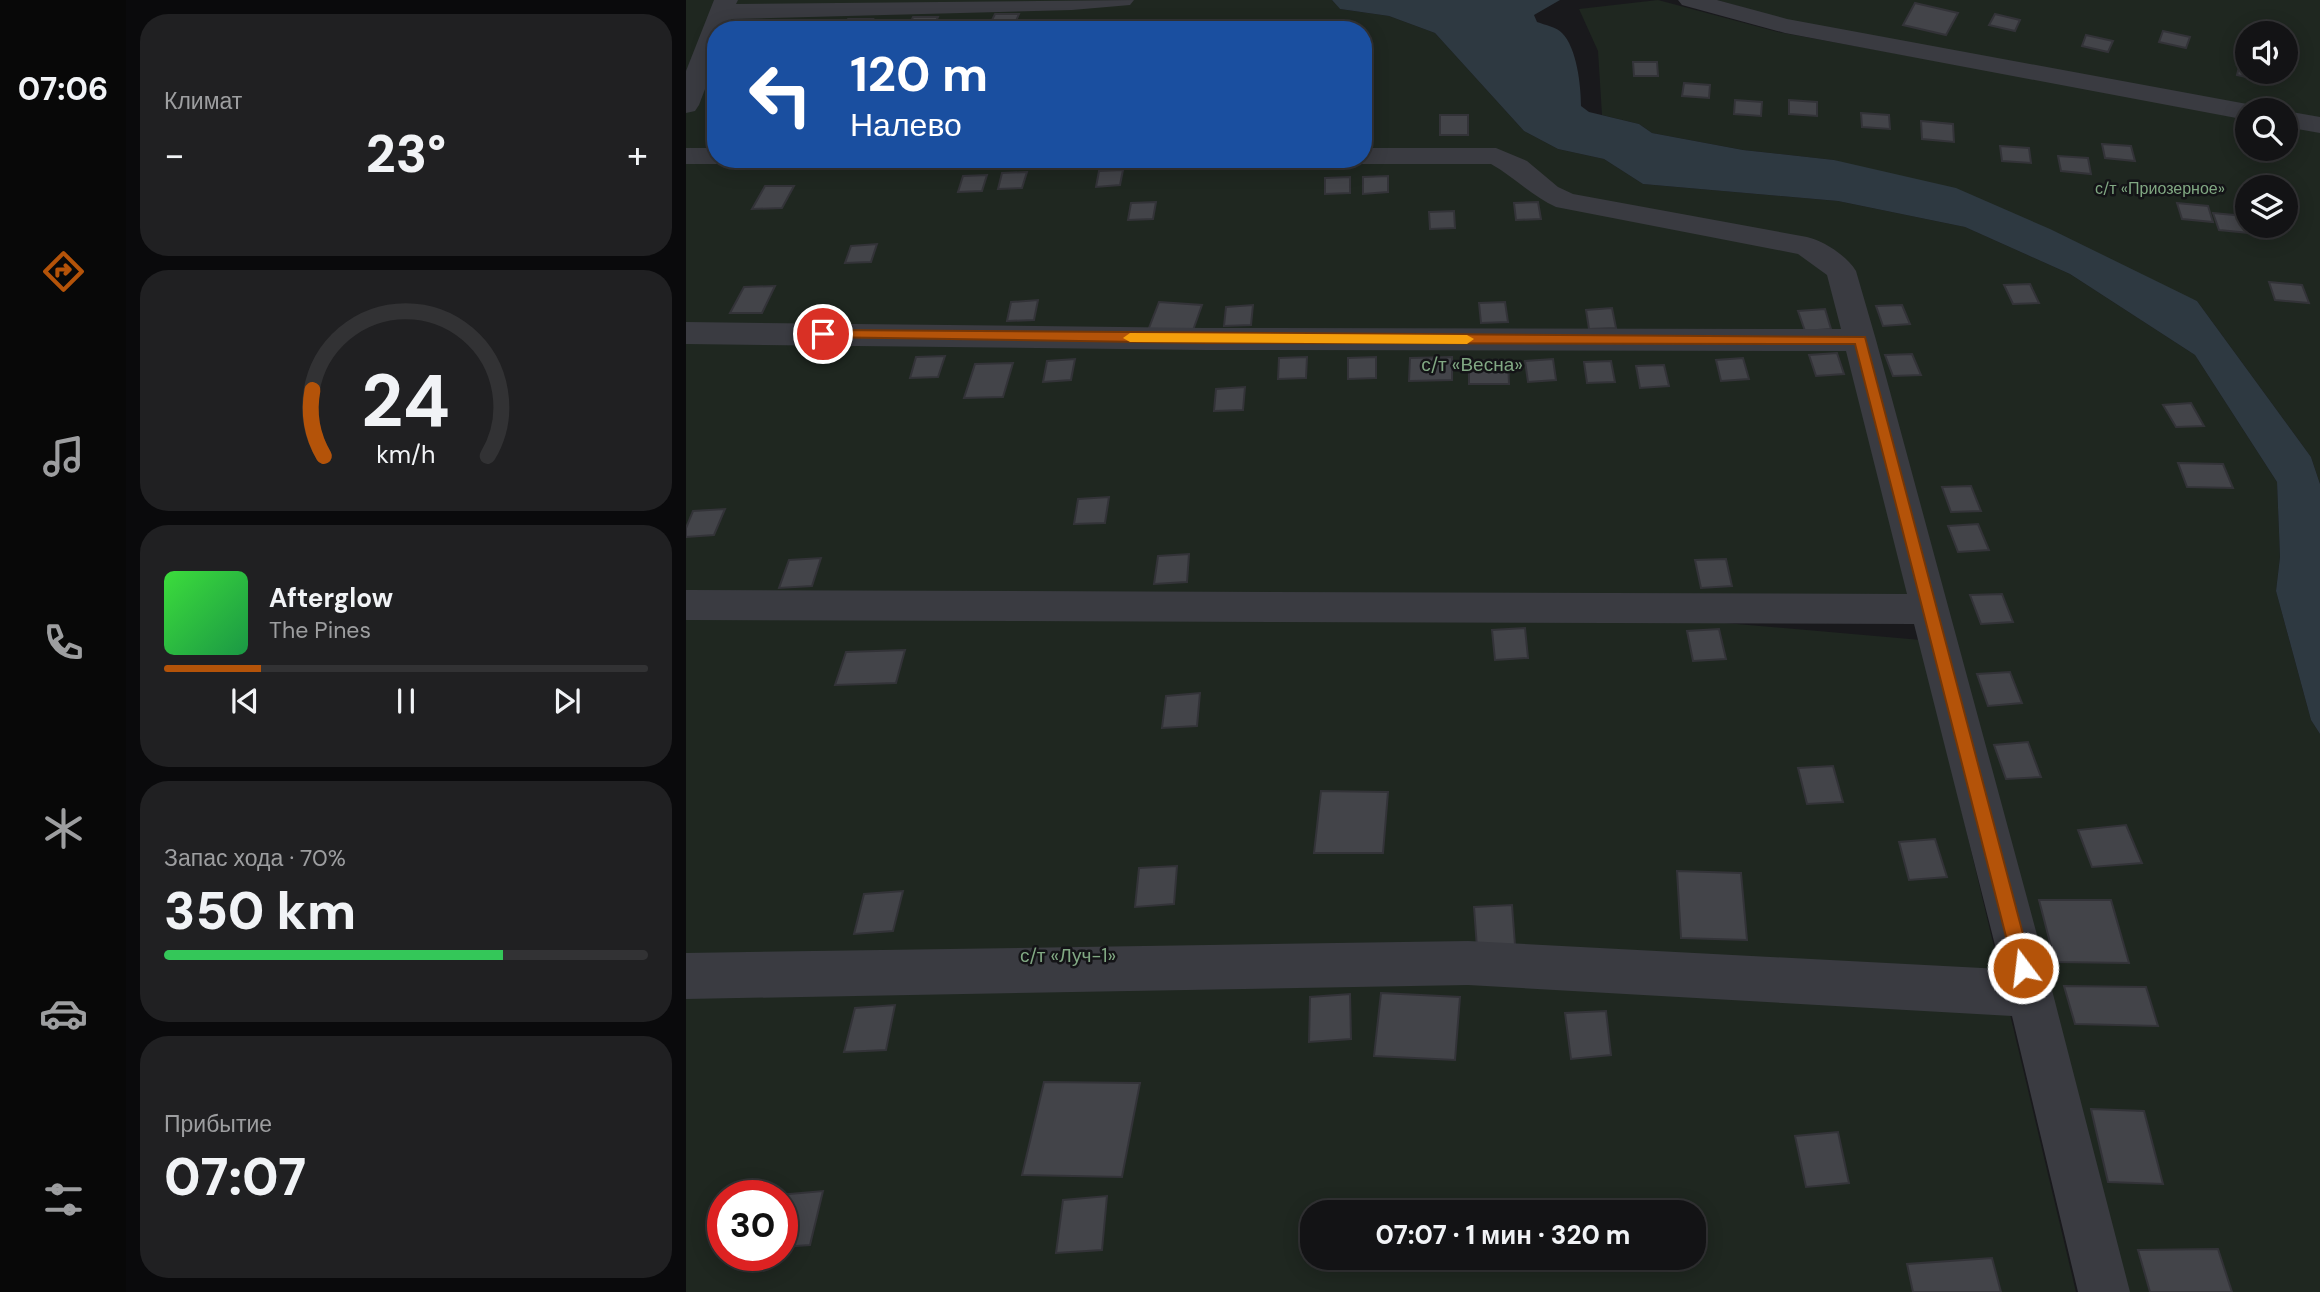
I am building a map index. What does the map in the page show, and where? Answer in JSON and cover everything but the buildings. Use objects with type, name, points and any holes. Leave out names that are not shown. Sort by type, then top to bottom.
[{"type":"street","points":[[723,6],[925,6],[972,9],[1122,0]]},
{"type":"street","points":[[1690,0],[1785,26],[2235,110]]},
{"type":"street","points":[[686,105],[707,49]]},
{"type":"street","points":[[2298,121],[2320,125]]},
{"type":"street","points":[[686,156],[707,156]]},
{"type":"street","points":[[1372,156],[1496,156],[1517,167],[1548,193],[1566,201],[1807,246],[1841,271],[2030,994],[2104,1292]]},
{"type":"street","points":[[686,332],[1205,339],[1860,340]]},
{"type":"street","points":[[686,605],[1928,609]]},
{"type":"street","points":[[686,976],[1468,963],[2030,994]]},
{"type":"green space","name":"с/т «Весна»","points":[[686,0],[1332,0],[1340,9],[1389,16],[1435,33],[1524,131],[1558,149],[1604,159],[1643,184],[1838,201],[1965,227],[2070,274],[2195,355],[2277,482],[2280,557],[2276,591],[2311,720],[2320,734],[2320,1292],[2123,1292],[1939,601],[686,594]]},
{"type":"green space","name":"с/т «Приозерное»","points":[[1658,0],[1778,32],[2235,115],[2235,161],[2298,161],[2298,126],[2320,130],[2320,484],[2311,457],[2197,301],[1834,160],[1743,150],[1652,133],[1639,124],[1602,115],[1598,51],[1579,9]]},
{"type":"green space","points":[[1717,0],[2320,0],[2320,118],[2298,114],[2298,98],[2235,98],[2235,103],[1793,22]]},
{"type":"green space","name":"с/т «Луч-1»","points":[[686,616],[1714,622],[1921,640],[2076,1292],[686,1292]]},
{"type":"shaded area","points":[[1332,0],[1560,0],[1534,15],[1537,22],[1557,29],[1567,40],[1577,68],[1581,106],[1589,112],[1639,124],[1652,133],[1743,150],[1834,160],[1956,188],[2050,229],[2197,301],[2311,457],[2320,484],[2320,734],[2311,720],[2276,591],[2280,557],[2277,482],[2195,355],[2070,274],[1965,227],[1838,201],[1643,184],[1604,159],[1558,149],[1524,131],[1435,33],[1389,16],[1340,9]]},
{"type":"slow traffic","points":[[1130,338],[1467,339]]},
{"type":"route","points":[[823,334],[1205,339],[1860,340],[2023,968]]}]
